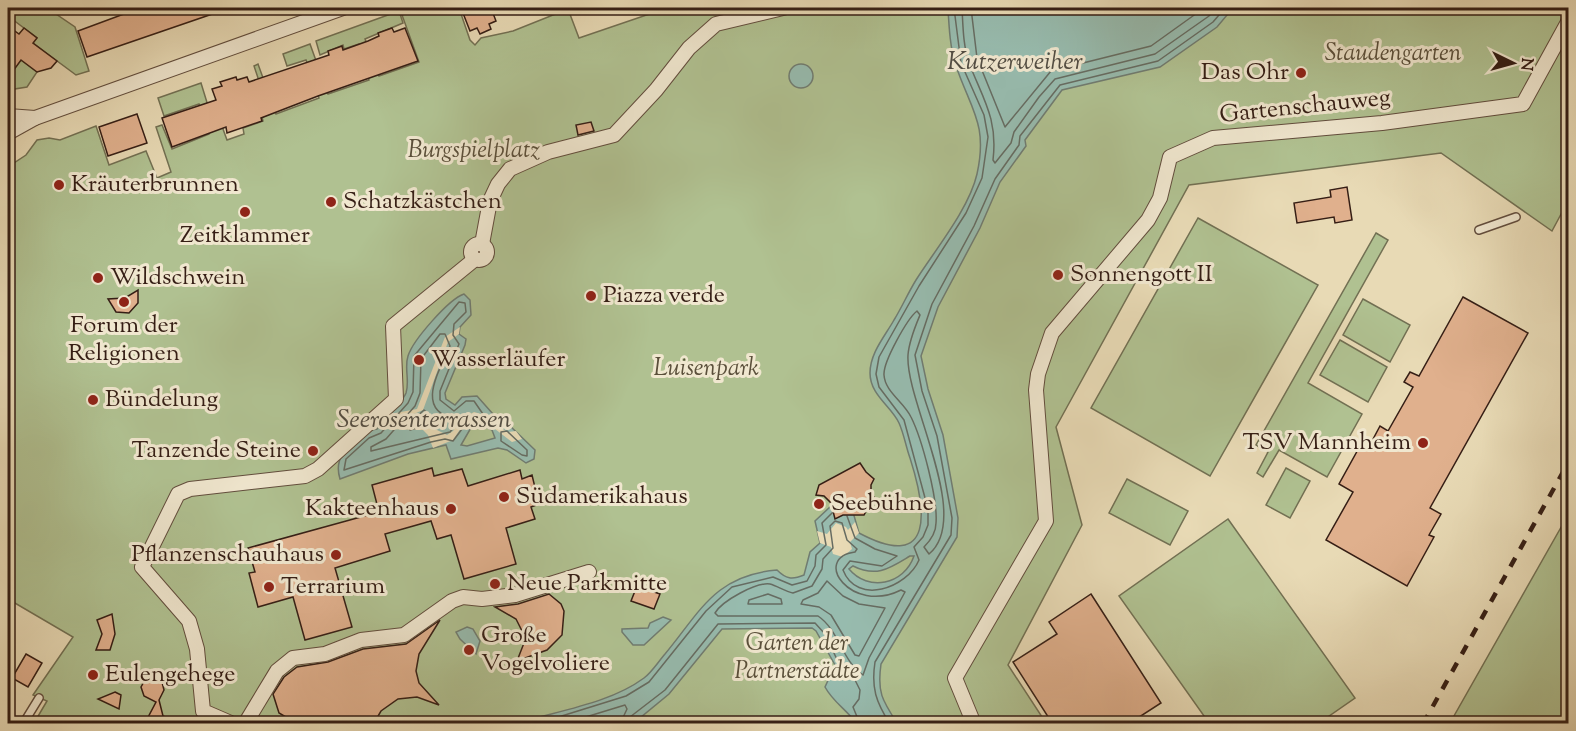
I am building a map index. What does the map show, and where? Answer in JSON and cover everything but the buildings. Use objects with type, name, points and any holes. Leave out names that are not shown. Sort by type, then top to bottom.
[{"type":"street","points":[[8,133],[35,118],[343,8]]},
{"type":"street","points":[[233,723],[203,711],[197,649],[189,621],[142,567],[178,494],[190,489],[305,476],[318,469],[396,399],[393,326],[475,259],[481,260],[487,256],[487,248],[482,244],[490,201],[498,184],[510,169],[548,152],[614,135],[657,90],[689,48],[716,24],[783,8]]},
{"type":"street","name":"Gartenschauweg","points":[[974,723],[955,678],[1047,516],[1036,390],[1044,355],[1057,324],[1148,220],[1160,198],[1170,157],[1213,138],[1382,123],[1523,104],[1569,22]]},
{"type":"street","points":[[8,116],[35,118]]},
{"type":"street","points":[[245,723],[277,671],[283,663],[292,658],[325,654],[361,640],[404,635],[452,601],[463,597],[482,599],[515,595],[590,572]]},
{"type":"lane","points":[[1479,230],[1516,217]]},
{"type":"lane","points":[[23,723],[39,698]]},
{"type":"green space","points":[[8,8],[47,8],[75,27],[89,71],[76,75],[33,43],[37,38],[8,16]]},
{"type":"green space","name":"Luisenpark","points":[[421,8],[459,8],[470,40],[475,45],[481,38],[513,31],[568,9],[579,38],[667,8],[1568,8],[1568,201],[1552,231],[1441,153],[1189,185],[1056,427],[1082,525],[1008,665],[1046,723],[34,723],[47,701],[33,695],[73,637],[8,599],[8,167],[26,155],[37,140],[49,138],[60,140],[96,126],[109,165],[146,151],[157,178],[171,172],[156,127],[162,125],[172,149],[209,134],[199,104],[164,116],[158,98],[201,83],[209,109],[215,107],[227,140],[244,134],[243,128],[263,121],[262,117],[270,114],[254,66],[258,64],[276,114],[319,98],[306,60],[287,66],[283,54],[310,44],[328,94],[369,80],[359,44],[344,49],[343,45],[320,55],[316,41],[399,11],[403,23],[365,39],[379,76],[419,62],[402,15]]},
{"type":"green space","points":[[21,60],[37,72],[27,87],[8,90],[8,71],[10,73]]},
{"type":"green space","points":[[1198,218],[1318,285],[1210,476],[1091,408]]},
{"type":"green space","points":[[1376,233],[1388,240],[1308,383],[1362,414],[1327,477],[1279,450],[1263,477],[1257,473],[1268,452],[1256,445]]},
{"type":"green space","points":[[1363,299],[1410,325],[1390,362],[1343,335]]},
{"type":"green space","points":[[1340,340],[1387,367],[1368,402],[1320,375]]},
{"type":"green space","points":[[1286,468],[1310,481],[1290,518],[1266,505]]},
{"type":"green space","points":[[1127,479],[1188,511],[1170,545],[1109,513]]},
{"type":"green space","points":[[1568,515],[1568,723],[1450,723]]},
{"type":"green space","points":[[1228,519],[1355,698],[1319,723],[1209,723],[1119,596]]},
{"type":"water","name":"Kutzerweiher","points":[[948,8],[1233,8],[1217,27],[1160,67],[1062,90],[1025,140],[1026,146],[1000,182],[980,228],[938,307],[921,356],[928,389],[943,435],[958,518],[957,537],[881,664],[880,689],[897,723],[856,723],[832,697],[825,687],[835,665],[816,631],[812,628],[722,629],[669,694],[641,717],[628,723],[515,724],[599,701],[644,678],[699,610],[711,598],[738,579],[777,570],[789,578],[804,575],[810,552],[820,543],[815,521],[831,506],[853,512],[859,533],[884,544],[902,546],[913,540],[919,530],[921,515],[916,477],[899,423],[873,388],[870,373],[872,359],[879,345],[916,280],[951,229],[967,201],[977,174],[980,157],[979,129],[954,59]],"holes":[[[914,556],[902,574],[885,582],[866,581],[849,569],[853,566],[869,571],[883,570]]]},
{"type":"water","points":[[801,64],[806,65],[812,71],[812,81],[806,87],[801,88],[796,87],[790,81],[789,76],[790,71],[796,65]]},
{"type":"water","name":"Seerosenterrassen","points":[[464,294],[470,300],[471,315],[460,327],[459,334],[466,339],[465,345],[445,393],[446,399],[455,405],[462,397],[477,396],[501,423],[510,426],[535,450],[534,459],[526,463],[507,450],[498,448],[451,459],[446,445],[408,454],[340,479],[338,470],[342,456],[357,440],[371,430],[377,429],[401,401],[407,388],[407,361],[411,349],[432,321],[457,297]],"holes":[[[479,424],[492,430],[495,438],[467,446],[461,445],[472,426]]]},
{"type":"water","points":[[663,617],[671,620],[644,645],[633,645],[622,632],[622,629],[648,628],[650,623]]},
{"type":"water","points":[[467,627],[473,629],[480,641],[476,654],[456,632]]},
{"type":"pier","points":[[460,327],[459,334],[448,342],[423,410],[391,424],[427,425],[447,435],[453,431],[461,419],[474,412],[484,415],[507,432],[516,431],[522,439],[512,442],[482,419],[473,417],[465,422],[453,440],[433,448],[428,435],[423,430],[381,429],[391,422],[390,414],[417,409],[445,337]]},
{"type":"pier","name":"Seebühne","points":[[855,522],[859,533],[850,542],[852,549],[843,557],[833,554],[831,547],[820,543],[817,531],[827,534],[836,523],[848,530]]},
{"type":"railway","points":[[1423,724],[1568,463]]},
{"type":"place","name":"Das Ohr","points":[[1301,73]]},
{"type":"place","name":"Kräuterbrunnen","points":[[59,185]]},
{"type":"place","name":"Schatzkästchen","points":[[331,202]]},
{"type":"place","name":"Zeitklammer","points":[[245,212]]},
{"type":"place","name":"Sonnengott II","points":[[1058,275]]},
{"type":"place","name":"Wildschwein","points":[[98,278]]},
{"type":"place","name":"Piazza verde","points":[[591,296]]},
{"type":"place","name":"Forum der Religionen","points":[[124,302]]},
{"type":"place","name":"Wasserläufer","points":[[419,360]]},
{"type":"place","name":"Bündelung","points":[[93,400]]},
{"type":"place","name":"TSV Mannheim","points":[[1423,443]]},
{"type":"place","name":"Tanzende Steine","points":[[313,451]]},
{"type":"place","name":"Südamerikahaus","points":[[504,497]]},
{"type":"place","name":"Seebühne","points":[[819,504]]},
{"type":"place","name":"Kakteenhaus","points":[[451,509]]},
{"type":"place","name":"Pflanzenschauhaus","points":[[336,555]]},
{"type":"place","name":"Neue Parkmitte","points":[[495,584]]},
{"type":"place","name":"Terrarium","points":[[269,587]]},
{"type":"place","name":"Große Vogelvoliere","points":[[469,650]]},
{"type":"place","name":"Eulengehege","points":[[93,675]]},
{"type":"park label","name":"Staudengarten","points":[[1393,54]]},
{"type":"park label","name":"Burgspielplatz","points":[[474,151]]},
{"type":"park label","name":"Garten der Partnerstädte","points":[[797,658]]}]
